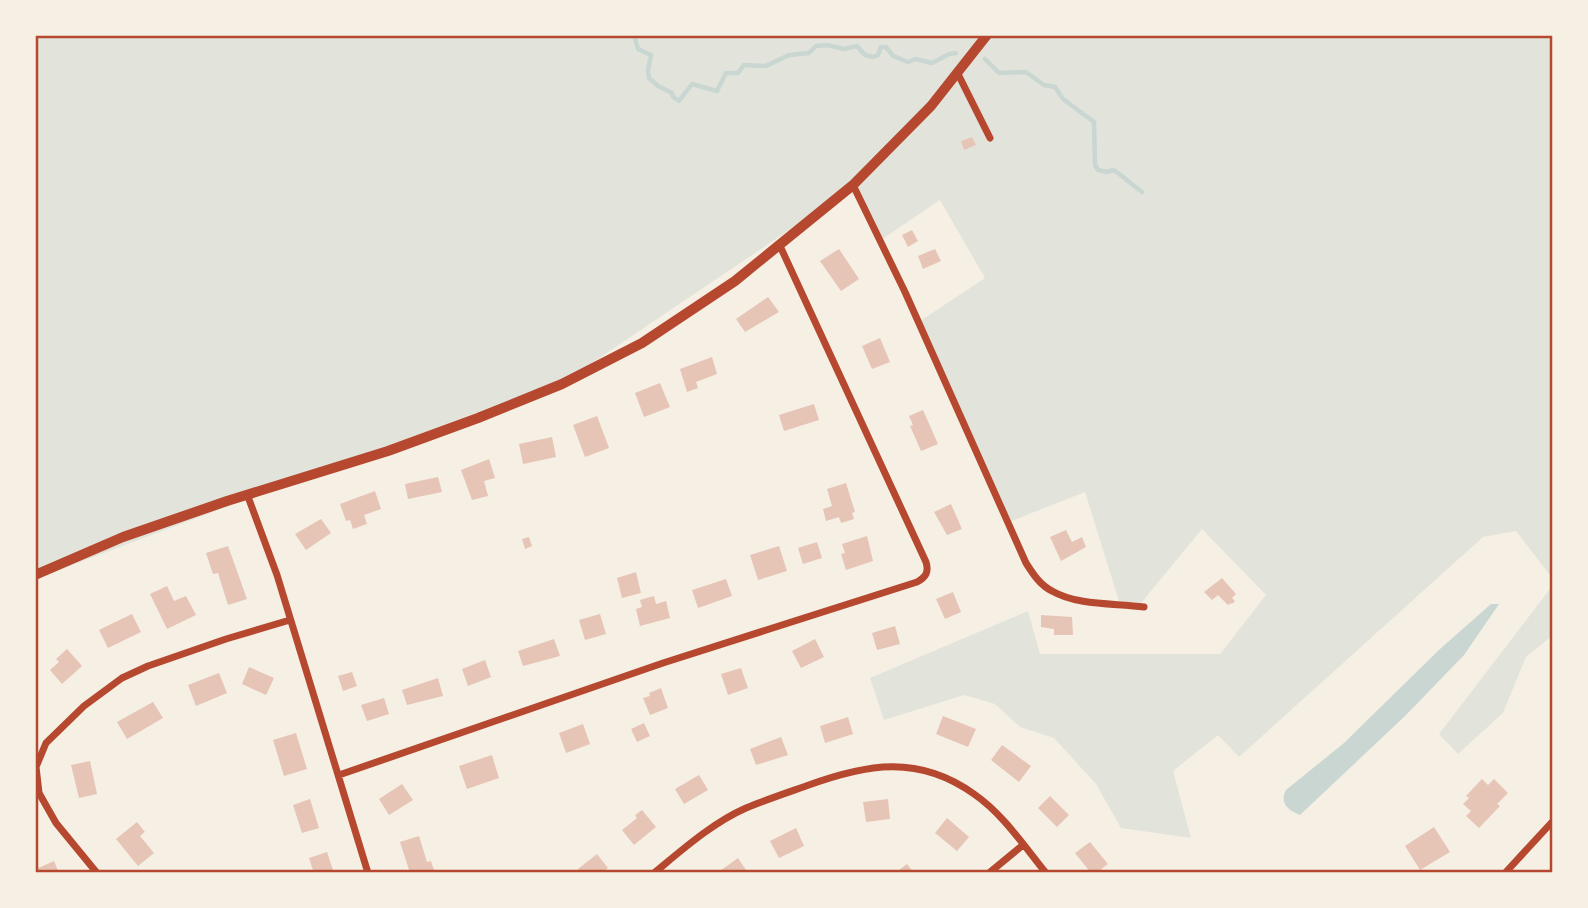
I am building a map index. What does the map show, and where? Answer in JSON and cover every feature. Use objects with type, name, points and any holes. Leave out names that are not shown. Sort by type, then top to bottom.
[{"type":"street","points":[[35,575],[124,537],[421,440],[562,384],[622,354],[673,324],[736,281],[853,186],[906,134],[959,73],[985,38]]},
{"type":"street","points":[[959,73],[990,138]]},
{"type":"street","points":[[853,186],[926,338],[1026,563],[1041,583],[1059,594],[1076,599],[1144,607]]},
{"type":"street","points":[[339,775],[663,663],[917,582],[925,576],[928,570],[926,562],[780,246]]},
{"type":"street","points":[[247,495],[277,575],[368,873]]},
{"type":"street","points":[[97,873],[41,800],[36,784],[36,766],[46,743],[84,706],[122,678],[148,666],[226,639],[290,620]]},
{"type":"street","points":[[654,873],[704,833],[743,809],[835,775],[870,766],[916,768],[932,772],[962,786],[986,803],[1046,873]]},
{"type":"street","points":[[1505,873],[1553,821]]},
{"type":"street","points":[[989,873],[1023,845]]},
{"type":"shaded area","points":[[35,35],[1553,35],[1553,579],[1516,531],[1483,537],[1239,757],[1218,735],[1173,771],[1191,838],[1121,828],[1096,784],[1054,738],[1020,727],[995,704],[964,695],[884,720],[870,678],[1028,611],[1040,654],[1220,654],[1266,595],[1202,529],[1141,603],[1119,601],[1085,492],[1009,522],[920,321],[985,278],[940,200],[881,240],[850,189],[571,377],[35,579]]},
{"type":"shaded area","points":[[1553,585],[1553,635],[1526,657],[1503,713],[1458,754],[1439,734]]},
{"type":"shaded area","points":[[1491,604],[1499,604],[1464,655],[1406,715],[1300,815],[1288,808],[1284,802],[1286,790],[1344,743],[1440,649]]},
{"type":"building","points":[[972,137],[976,145],[964,150],[961,141]]},
{"type":"building","points":[[912,230],[918,241],[908,247],[902,235]]},
{"type":"building","points":[[839,249],[859,279],[841,291],[820,261]]},
{"type":"building","points":[[935,249],[941,261],[923,269],[918,256]]},
{"type":"building","points":[[768,297],[779,312],[745,332],[736,319]]},
{"type":"building","points":[[880,338],[890,362],[872,369],[862,346]]},
{"type":"building","points":[[712,357],[717,374],[696,382],[698,388],[687,392],[680,369]]},
{"type":"building","points":[[660,383],[670,407],[644,417],[635,393]]},
{"type":"building","points":[[814,404],[819,420],[784,431],[779,415]]},
{"type":"building","points":[[923,410],[938,444],[921,451],[910,426],[913,425],[909,416]]},
{"type":"building","points":[[597,416],[609,448],[585,457],[573,425]]},
{"type":"building","points":[[552,437],[556,457],[523,464],[519,444]]},
{"type":"building","points":[[489,459],[495,478],[484,481],[488,496],[472,500],[461,470]]},
{"type":"building","points":[[438,477],[442,492],[408,499],[405,484]]},
{"type":"building","points":[[846,483],[855,512],[852,513],[854,519],[841,523],[839,517],[826,521],[823,509],[832,506],[827,489]]},
{"type":"building","points":[[375,491],[381,509],[364,515],[367,524],[353,529],[350,520],[346,521],[340,504]]},
{"type":"building","points":[[951,504],[962,529],[947,535],[934,512]]},
{"type":"building","points":[[321,519],[331,533],[306,550],[295,534]]},
{"type":"building","points":[[1066,530],[1072,542],[1082,537],[1086,547],[1061,561],[1050,537]]},
{"type":"building","points":[[867,536],[873,561],[846,570],[841,554],[845,553],[842,544]]},
{"type":"building","points":[[529,537],[532,546],[525,549],[522,539]]},
{"type":"building","points":[[817,542],[822,558],[803,564],[798,548]]},
{"type":"building","points":[[228,546],[247,599],[228,605],[218,573],[213,574],[206,553]]},
{"type":"building","points":[[779,546],[787,571],[758,580],[750,555]]},
{"type":"building","points":[[636,572],[641,593],[622,598],[617,578]]},
{"type":"building","points":[[1222,578],[1236,594],[1232,598],[1235,601],[1232,604],[1228,605],[1218,595],[1212,600],[1204,592]]},
{"type":"building","points":[[726,579],[732,596],[698,608],[692,590]]},
{"type":"building","points":[[167,586],[174,601],[186,596],[196,615],[167,629],[150,594]]},
{"type":"building","points":[[953,592],[961,612],[945,619],[936,599]]},
{"type":"building","points":[[654,596],[656,604],[666,601],[670,618],[640,626],[636,609],[642,607],[640,600]]},
{"type":"building","points":[[132,614],[141,632],[108,648],[99,630]]},
{"type":"building","points":[[600,614],[606,634],[585,640],[579,620]]},
{"type":"building","points":[[1041,615],[1072,617],[1073,635],[1054,635],[1054,629],[1041,627]]},
{"type":"building","points":[[895,626],[900,644],[877,650],[872,633]]},
{"type":"building","points":[[554,639],[560,656],[523,666],[518,651]]},
{"type":"building","points":[[815,639],[824,657],[801,668],[792,651]]},
{"type":"building","points":[[67,649],[82,666],[62,684],[50,670],[59,662],[56,659]]},
{"type":"building","points":[[485,660],[491,677],[468,686],[462,669]]},
{"type":"building","points":[[249,667],[274,678],[266,695],[242,684]]},
{"type":"building","points":[[741,668],[748,688],[728,695],[721,674]]},
{"type":"building","points":[[352,672],[357,686],[343,691],[338,676]]},
{"type":"building","points":[[219,673],[227,693],[196,706],[188,685]]},
{"type":"building","points":[[438,678],[443,696],[407,705],[402,690]]},
{"type":"building","points":[[661,688],[668,708],[650,715],[643,698]]},
{"type":"building","points":[[384,698],[389,714],[367,721],[361,705]]},
{"type":"building","points":[[153,702],[163,718],[127,739],[117,722]]},
{"type":"building","points":[[943,716],[976,729],[968,747],[936,734]]},
{"type":"building","points":[[848,717],[853,734],[825,743],[820,726]]},
{"type":"building","points":[[644,723],[650,736],[637,742],[631,729]]},
{"type":"building","points":[[583,724],[590,744],[566,753],[559,733]]},
{"type":"building","points":[[296,733],[307,769],[284,776],[273,740]]},
{"type":"building","points":[[781,737],[788,755],[756,765],[750,749]]},
{"type":"building","points":[[1002,745],[1031,766],[1019,782],[991,760]]},
{"type":"building","points":[[492,755],[499,778],[467,789],[459,766]]},
{"type":"building","points":[[90,761],[97,794],[79,798],[71,765]]},
{"type":"building","points":[[699,775],[708,790],[684,804],[675,789]]},
{"type":"building","points":[[1482,779],[1488,785],[1494,779],[1508,793],[1497,804],[1500,806],[1479,828],[1466,816],[1471,811],[1463,804],[1469,798],[1466,796]]},
{"type":"building","points":[[402,784],[413,800],[389,815],[379,799]]},
{"type":"building","points":[[1050,796],[1069,815],[1057,827],[1038,808]]},
{"type":"building","points":[[310,799],[319,828],[302,833],[293,805]]},
{"type":"building","points":[[888,799],[890,819],[866,822],[863,802]]},
{"type":"building","points":[[642,810],[656,827],[634,845],[622,830],[637,818],[635,815]]},
{"type":"building","points":[[947,818],[969,837],[957,851],[935,833]]},
{"type":"building","points":[[137,822],[145,832],[140,836],[154,853],[138,866],[116,839]]},
{"type":"building","points":[[1434,827],[1450,852],[1420,870],[1405,846]]},
{"type":"building","points":[[796,828],[804,846],[779,858],[770,841]]},
{"type":"building","points":[[419,836],[427,862],[431,861],[434,870],[410,873],[400,842]]},
{"type":"building","points":[[1090,842],[1108,864],[1096,873],[1091,873],[1075,853]]},
{"type":"building","points":[[327,852],[334,873],[314,873],[309,858]]},
{"type":"building","points":[[597,854],[608,868],[602,873],[581,873],[578,869]]},
{"type":"building","points":[[738,858],[748,873],[717,873]]},
{"type":"building","points":[[54,861],[59,873],[37,873],[36,869]]},
{"type":"building","points":[[907,864],[914,873],[895,873]]},
{"type":"waterway","points":[[634,35],[638,49],[651,55],[649,78],[679,101],[692,84],[717,91],[726,73],[738,73],[744,65],[766,66],[789,55],[809,53],[816,46],[827,45],[844,49],[857,46],[865,55],[873,57],[878,55],[881,47],[886,47],[893,56],[908,62],[915,59],[932,63],[956,53]]},
{"type":"waterway","points":[[985,59],[999,73],[1026,72],[1044,85],[1055,87],[1063,99],[1094,122],[1095,165],[1098,170],[1114,170],[1142,192]]}]
